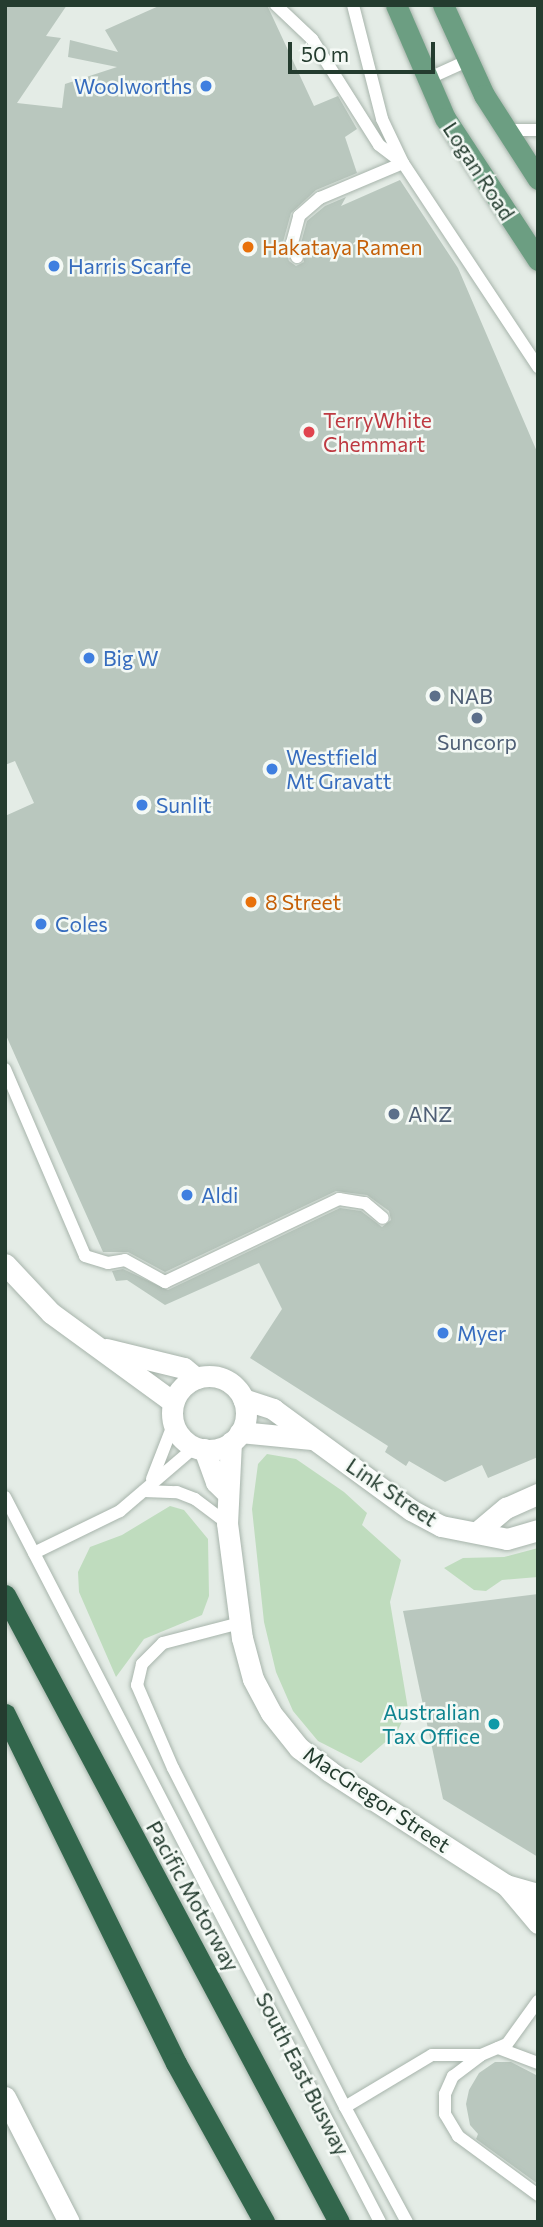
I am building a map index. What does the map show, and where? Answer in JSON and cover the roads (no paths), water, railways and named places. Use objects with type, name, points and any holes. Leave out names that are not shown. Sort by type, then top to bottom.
[{"type":"highway","name":"Pacific Motorway","points":[[5,1595],[339,2222]]},
{"type":"highway","points":[[5,1714],[176,2063],[264,2222]]},
{"type":"main road","name":"Logan Road","points":[[396,5],[425,80],[474,165],[538,260]]},
{"type":"main road","points":[[443,5],[467,61],[505,130],[538,179]]},
{"type":"street","points":[[5,1264],[51,1313],[104,1348],[158,1395],[173,1402]]},
{"type":"street","points":[[104,1348],[184,1368],[196,1378]]},
{"type":"street","points":[[236,1437],[243,1399],[219,1377],[196,1378],[186,1383],[173,1402],[173,1424],[200,1448],[236,1437],[312,1438]]},
{"type":"street","name":"Link Street","points":[[243,1399],[266,1405],[423,1518],[507,1539],[538,1530]]},
{"type":"street","name":"MacGregor Street","points":[[236,1437],[226,1492],[227,1524],[240,1623],[253,1679],[271,1713],[299,1748],[506,1885],[538,1923]]},
{"type":"street","name":"MacGregor Street","points":[[200,1448],[216,1482],[226,1492]]},
{"type":"street","points":[[477,1532],[506,1508],[538,1494]]},
{"type":"street","name":"MacGregor Street","points":[[506,1885],[538,1894]]},
{"type":"street","points":[[5,2097],[69,2222]]},
{"type":"lane","points":[[276,5],[312,39],[379,145],[403,163]]},
{"type":"lane","points":[[353,5],[382,119],[403,163],[538,367]]},
{"type":"lane","points":[[425,80],[467,61]]},
{"type":"lane","points":[[505,130],[538,130]]},
{"type":"lane","points":[[297,257],[292,243],[299,216],[320,198],[403,163]]},
{"type":"lane","points":[[5,1069],[85,1256],[108,1263],[125,1259],[165,1282],[339,1199],[365,1203],[383,1218]]},
{"type":"lane","points":[[34,1553],[102,1521],[144,1491],[152,1479],[173,1424]]},
{"type":"lane","points":[[152,1479],[200,1448]]},
{"type":"lane","points":[[144,1491],[177,1492],[195,1499],[227,1524]]},
{"type":"lane","name":"South East Busway","points":[[5,1497],[380,2222]]},
{"type":"lane","points":[[240,1623],[163,1643],[142,1664],[137,1685],[173,1768],[345,2107],[407,2222]]},
{"type":"lane","points":[[538,2001],[507,2044],[481,2055],[453,2076],[446,2094],[446,2114],[458,2136],[538,2195]]},
{"type":"lane","points":[[498,2048],[538,2063]]},
{"type":"lane","points":[[345,2107],[432,2055],[481,2055]]},
{"type":"place","name":"Woolworths","points":[[206,86]]},
{"type":"place","name":"Hakataya Ramen","points":[[248,247]]},
{"type":"place","name":"Harris Scarfe","points":[[54,266]]},
{"type":"place","name":"TerryWhite Chemmart","points":[[309,432]]},
{"type":"place","name":"Big W","points":[[89,658]]},
{"type":"place","name":"NAB","points":[[435,696]]},
{"type":"place","name":"Suncorp","points":[[477,718]]},
{"type":"place","name":"Westfield Mt Gravatt","points":[[272,769]]},
{"type":"place","name":"Sunlit","points":[[142,805]]},
{"type":"place","name":"8 Street","points":[[251,902]]},
{"type":"place","name":"Coles","points":[[41,924]]},
{"type":"place","name":"ANZ","points":[[394,1114]]},
{"type":"place","name":"Aldi","points":[[187,1195]]},
{"type":"place","name":"Myer","points":[[443,1333]]},
{"type":"place","name":"Australian Tax Office","points":[[494,1724]]}]
